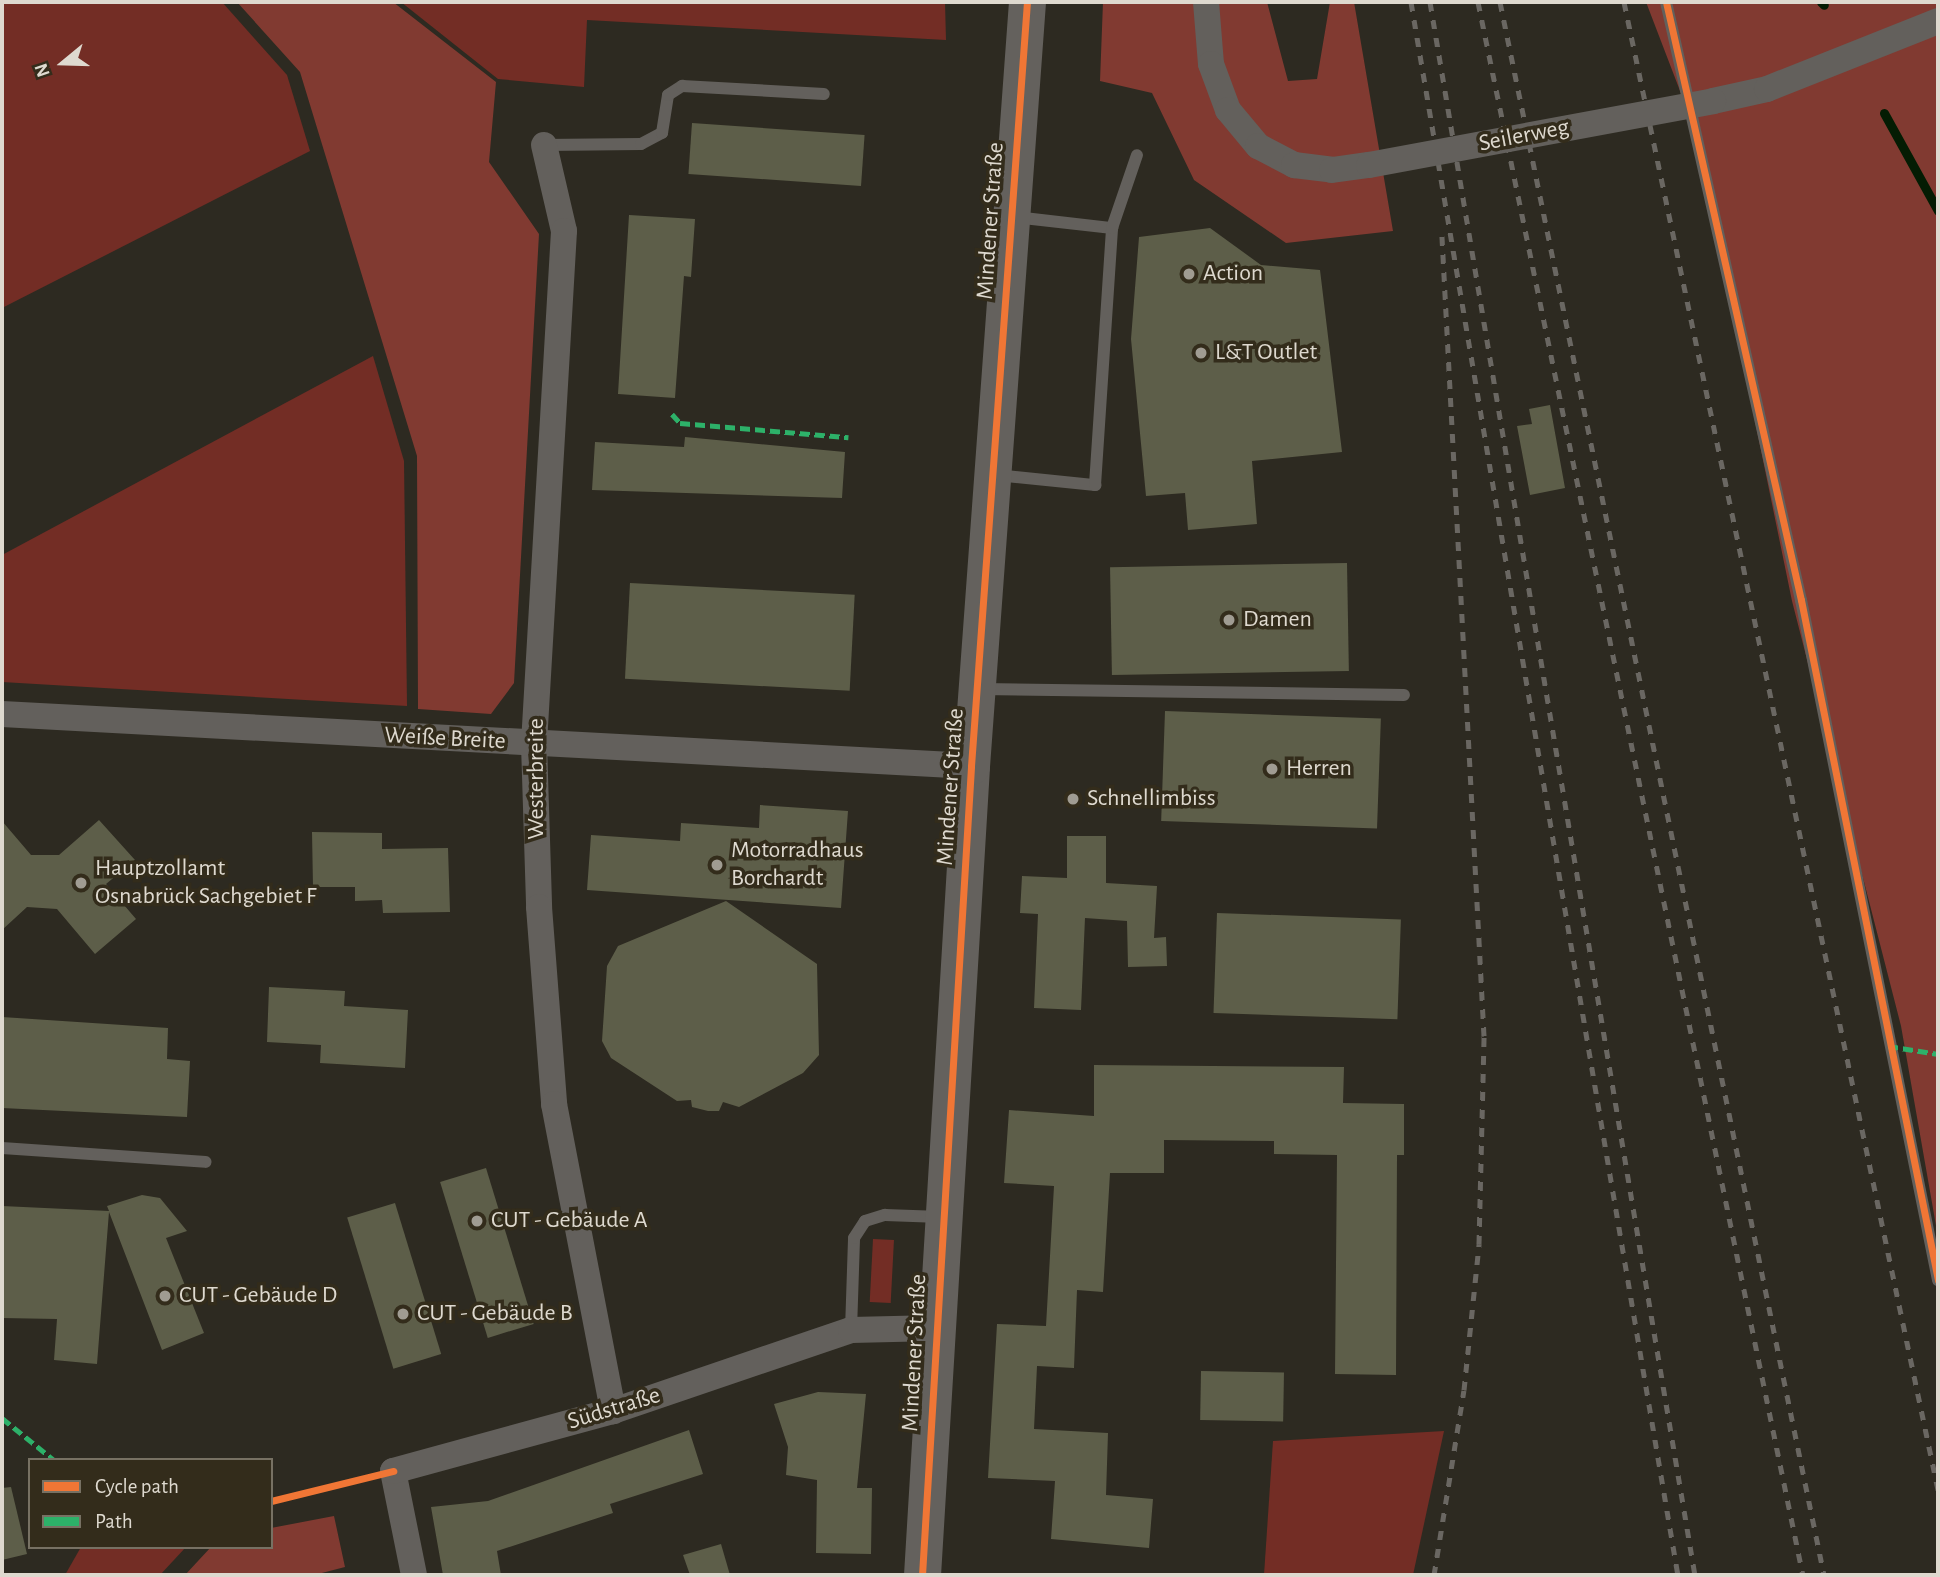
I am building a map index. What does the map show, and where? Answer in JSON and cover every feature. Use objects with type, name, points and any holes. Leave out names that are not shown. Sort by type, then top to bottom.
[{"type":"main road","name":"Mindener Straße","points":[[922,1575],[976,689],[1027,2]]},
{"type":"street","name":"Seilerweg","points":[[1206,2],[1216,76],[1228,110],[1258,146],[1294,165],[1332,170],[1768,89],[1938,21]]},
{"type":"street","name":"Westerbreite","points":[[544,145],[564,231],[534,744],[539,907],[554,1104],[613,1411]]},
{"type":"street","name":"Weiße Breite","points":[[2,714],[971,766]]},
{"type":"street","name":"Südstraße","points":[[414,1575],[393,1471],[613,1411],[851,1330],[936,1328]]},
{"type":"lane","points":[[1666,2],[1801,600],[1938,1280]]},
{"type":"lane","points":[[544,145],[641,144],[662,133],[668,95],[682,86],[824,94]]},
{"type":"lane","points":[[992,474],[1094,485],[1112,228],[1138,155]]},
{"type":"lane","points":[[1011,216],[1112,228]]},
{"type":"lane","points":[[976,689],[1404,695]]},
{"type":"lane","points":[[2,1148],[206,1163]]},
{"type":"lane","points":[[851,1330],[854,1238],[865,1221],[885,1215],[943,1217]]},
{"type":"shaded area","points":[[2,2],[222,2],[287,75],[310,151],[2,308]]},
{"type":"shaded area","points":[[237,2],[393,2],[496,82],[489,162],[539,234],[514,683],[491,714],[418,709],[417,456],[300,72]]},
{"type":"shaded area","points":[[401,2],[945,2],[946,40],[587,20],[584,87],[498,79]]},
{"type":"shaded area","points":[[1103,2],[1267,2],[1288,81],[1317,79],[1330,2],[1354,2],[1393,231],[1286,243],[1194,180],[1152,93],[1100,81]]},
{"type":"shaded area","points":[[1646,2],[1938,2],[1938,1237],[1901,1026],[1792,601],[1695,130]]},
{"type":"shaded area","points":[[373,356],[404,461],[407,706],[2,682],[2,555]]},
{"type":"shaded area","points":[[873,1239],[894,1240],[891,1303],[870,1302]]},
{"type":"shaded area","points":[[1444,1431],[1413,1575],[1264,1575],[1273,1441]]},
{"type":"shaded area","points":[[334,1516],[345,1567],[314,1575],[185,1575],[209,1549],[273,1549],[273,1528]]},
{"type":"shaded area","points":[[80,1549],[184,1549],[160,1575],[65,1575]]},
{"type":"building","points":[[692,123],[865,135],[861,186],[688,174]]},
{"type":"building","points":[[629,215],[695,219],[691,277],[684,276],[675,398],[618,394]]},
{"type":"building","points":[[1210,228],[1261,265],[1320,270],[1342,452],[1252,461],[1257,524],[1188,530],[1185,493],[1146,496],[1131,339],[1139,237]]},
{"type":"building","points":[[1550,405],[1565,488],[1530,495],[1517,426],[1532,424],[1529,409]]},
{"type":"building","points":[[685,437],[845,452],[842,498],[592,490],[595,442],[684,447]]},
{"type":"building","name":"Damen","points":[[1347,563],[1349,671],[1112,675],[1110,567]]},
{"type":"building","points":[[630,583],[855,595],[850,691],[625,679]]},
{"type":"building","name":"Herren","points":[[1165,711],[1381,719],[1377,828],[1161,821]]},
{"type":"building","name":"Motorradhaus Borchardt","points":[[760,805],[848,811],[841,908],[587,890],[591,835],[680,841],[681,823],[759,828]]},
{"type":"building","points":[[99,820],[135,860],[106,884],[136,919],[95,954],[57,909],[27,907],[2,930],[2,821],[31,855],[59,855]]},
{"type":"building","points":[[312,832],[382,833],[382,849],[448,848],[450,912],[383,913],[382,900],[355,901],[355,887],[313,887]]},
{"type":"building","points":[[1067,836],[1106,836],[1106,883],[1157,886],[1154,938],[1166,937],[1167,966],[1128,967],[1127,921],[1085,918],[1081,1010],[1034,1008],[1038,914],[1020,913],[1022,876],[1067,878]]},
{"type":"building","points":[[726,901],[817,964],[819,1055],[803,1073],[739,1107],[723,1102],[719,1111],[708,1111],[692,1107],[691,1100],[677,1101],[611,1058],[602,1041],[607,966],[618,946]]},
{"type":"building","points":[[1217,913],[1401,919],[1397,1019],[1214,1013]]},
{"type":"building","points":[[269,987],[345,991],[344,1006],[408,1010],[405,1068],[320,1063],[321,1045],[267,1042]]},
{"type":"building","points":[[2,1017],[168,1028],[167,1059],[190,1061],[187,1117],[2,1108]]},
{"type":"building","points":[[1094,1065],[1344,1067],[1343,1103],[1404,1104],[1404,1155],[1397,1155],[1396,1375],[1335,1374],[1337,1155],[1274,1154],[1274,1141],[1164,1140],[1164,1173],[1110,1173],[1103,1292],[1077,1290],[1074,1368],[1037,1366],[1034,1429],[1108,1433],[1106,1495],[1153,1499],[1149,1548],[1051,1539],[1055,1481],[988,1478],[997,1324],[1046,1326],[1054,1186],[1004,1183],[1009,1110],[1094,1116]]},
{"type":"building","name":"CUT - Gebäude A","points":[[486,1168],[534,1324],[488,1338],[440,1182]]},
{"type":"building","name":"CUT - Gebäude D","points":[[142,1195],[160,1198],[187,1231],[166,1238],[204,1333],[162,1350],[109,1212],[97,1364],[54,1360],[57,1319],[2,1318],[2,1206],[109,1211],[107,1206]]},
{"type":"building","name":"CUT - Gebäude B","points":[[395,1203],[441,1354],[393,1369],[347,1218]]},
{"type":"building","points":[[1201,1371],[1284,1372],[1283,1421],[1200,1420]]},
{"type":"building","points":[[818,1392],[866,1394],[857,1488],[872,1488],[871,1554],[816,1553],[817,1480],[786,1475],[788,1447],[774,1404]]},
{"type":"building","points":[[689,1430],[703,1474],[610,1504],[613,1513],[497,1551],[501,1575],[443,1575],[431,1507],[488,1501]]},
{"type":"building","points":[[11,1487],[27,1554],[2,1560],[2,1488]]},
{"type":"building","points":[[721,1544],[730,1575],[690,1575],[683,1555]]},
{"type":"waterway","points":[[1821,2],[1824,5]]},
{"type":"waterway","points":[[1884,113],[1938,211]]},
{"type":"railway","points":[[1411,2],[1678,1575]]},
{"type":"railway","points":[[1430,2],[1695,1575]]},
{"type":"railway","points":[[1478,2],[1803,1575]]},
{"type":"railway","points":[[1500,2],[1824,1575]]},
{"type":"railway","points":[[1624,2],[1938,1490]]},
{"type":"railway","points":[[1434,1575],[1464,1390],[1479,1244],[1484,1036],[1442,236]]},
{"type":"marked path","points":[[672,414],[680,423],[848,437]]},
{"type":"marked path","points":[[1888,1046],[1938,1054]]},
{"type":"marked path","points":[[2,1418],[52,1458]]},
{"type":"cycle path","points":[[922,1575],[971,766],[1027,2]]},
{"type":"cycle path","points":[[1666,2],[1801,600],[1938,1280]]},
{"type":"cycle path","points":[[273,1501],[393,1471]]},
{"type":"place","name":"Action","points":[[1189,274]]},
{"type":"place","name":"L&T Outlet","points":[[1201,353]]},
{"type":"place","name":"Damen","points":[[1229,620]]},
{"type":"place","name":"Herren","points":[[1272,769]]},
{"type":"place","name":"Schnellimbiss","points":[[1073,799]]},
{"type":"place","name":"Motorradhaus Borchardt","points":[[717,865]]},
{"type":"place","name":"Hauptzollamt Osnabrück Sachgebiet F","points":[[81,883]]},
{"type":"place","name":"CUT - Gebäude A","points":[[477,1221]]},
{"type":"place","name":"CUT - Gebäude D","points":[[165,1296]]},
{"type":"place","name":"CUT - Gebäude B","points":[[403,1314]]}]
